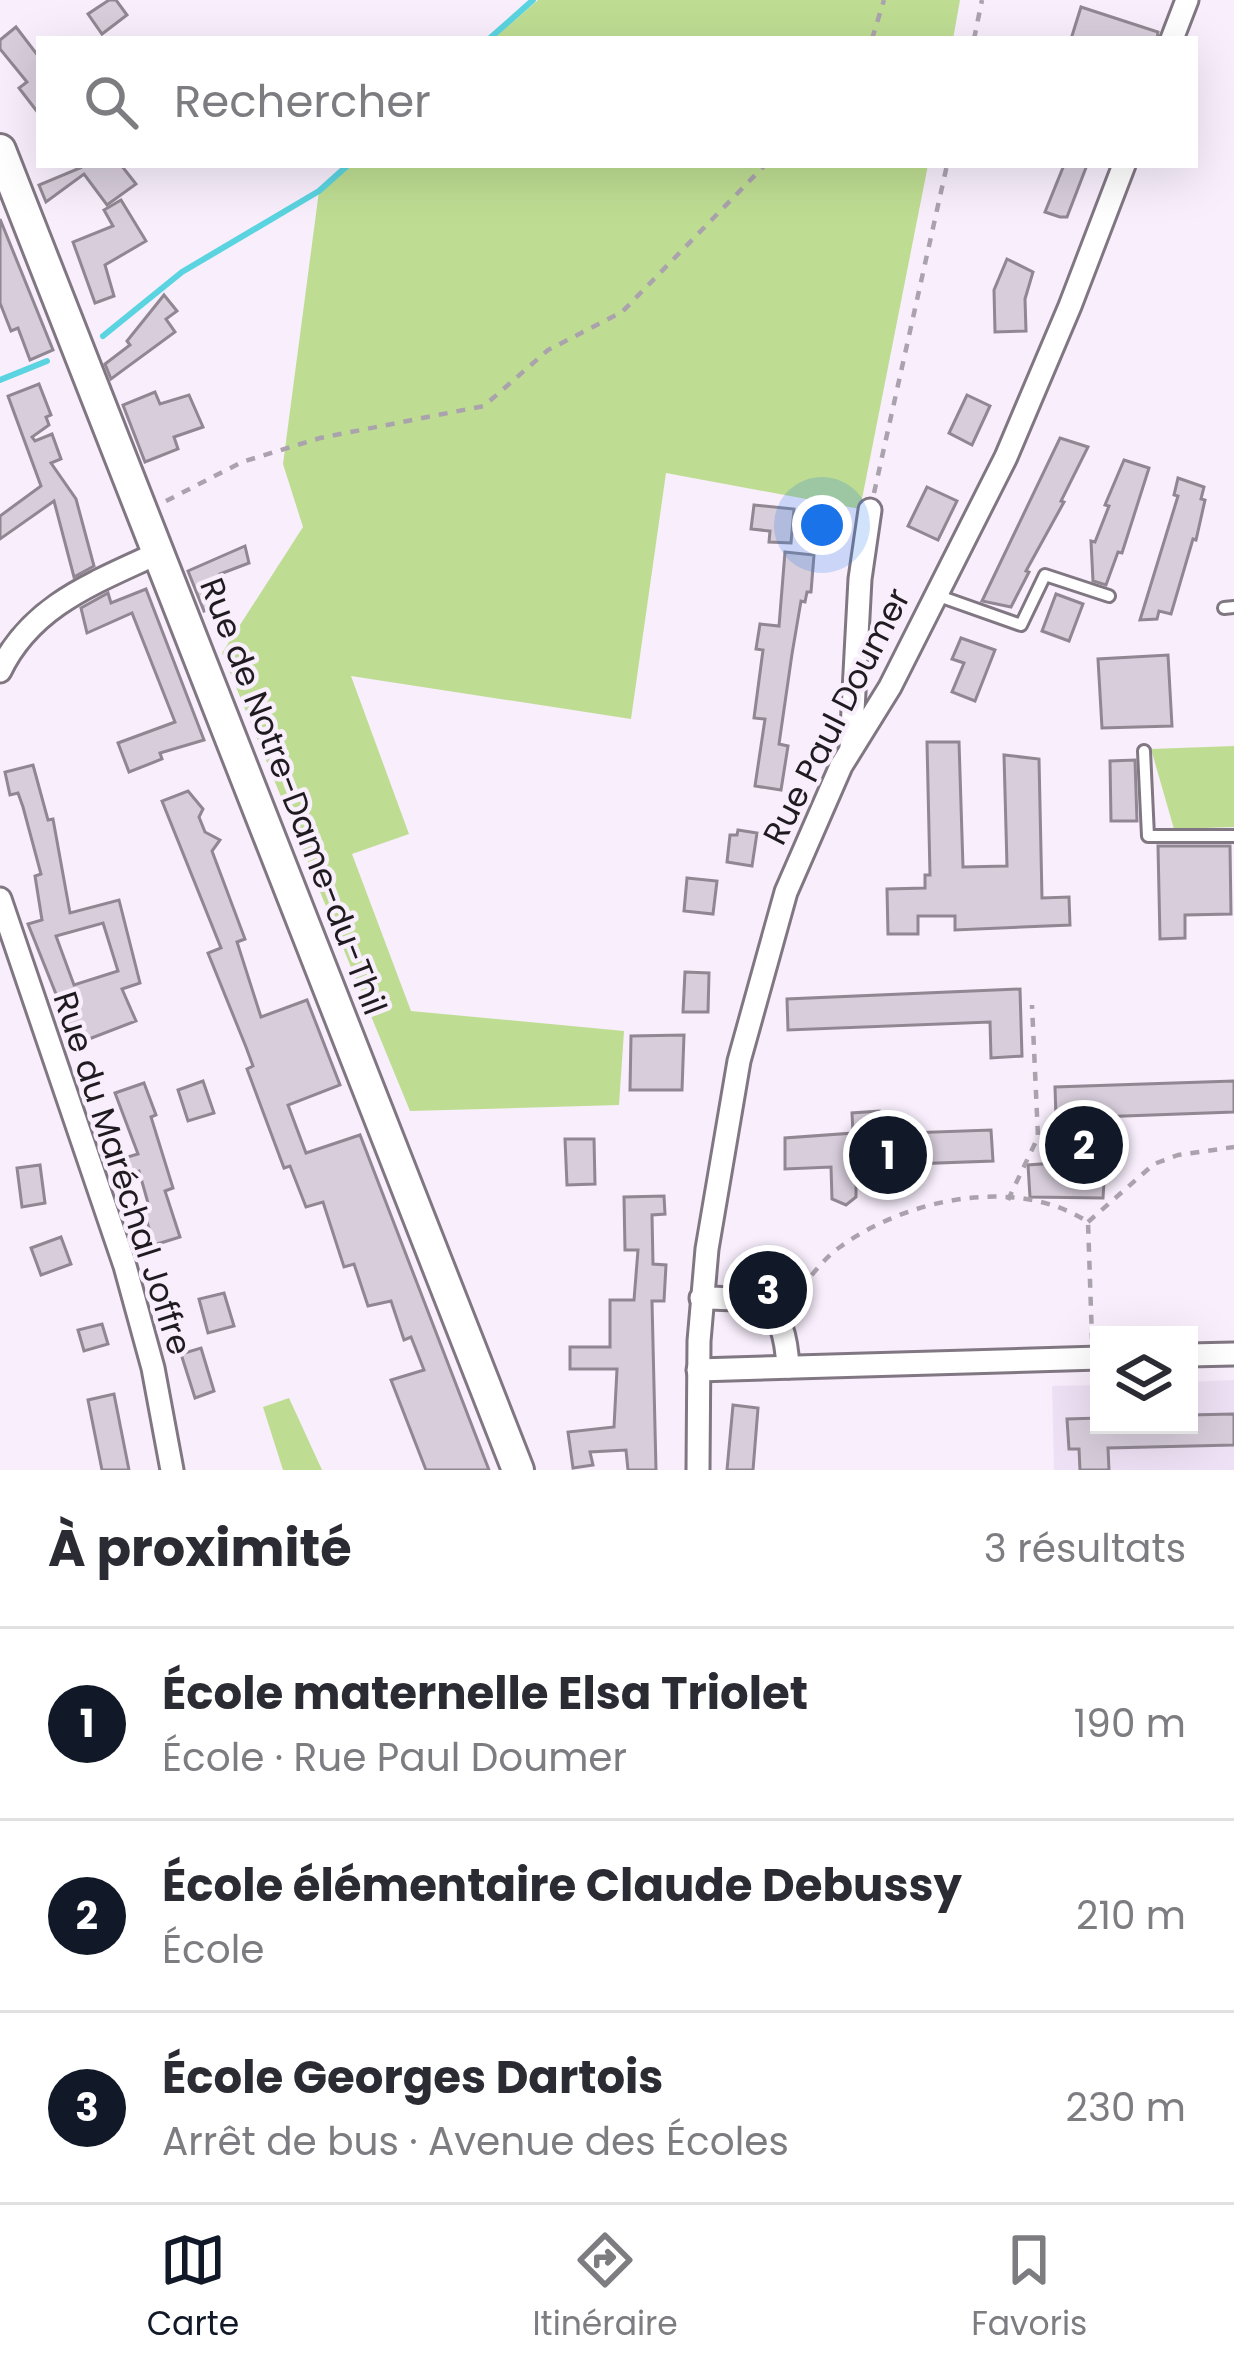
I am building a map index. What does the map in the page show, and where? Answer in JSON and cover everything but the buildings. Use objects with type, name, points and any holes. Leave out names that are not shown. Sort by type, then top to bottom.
[{"type":"main road","name":"Rue de Notre-Dame-du-Thil","points":[[1,154],[518,1470]]},
{"type":"street","points":[[1173,36],[1187,0]]},
{"type":"street","name":"Rue Paul Doumer","points":[[698,1470],[701,1298],[729,1107],[751,1011],[792,874],[851,748],[890,687],[1023,418],[1123,168]]},
{"type":"street","points":[[851,748],[857,609],[870,510]]},
{"type":"street","points":[[0,671],[22,635],[56,604],[160,552]]},
{"type":"street","name":"Rue du Maréchal Joffre","points":[[0,899],[125,1266],[153,1368],[172,1470]]},
{"type":"street","points":[[701,1298],[756,1300],[777,1316],[788,1367]]},
{"type":"street","points":[[1198,1355],[1234,1354]]},
{"type":"street","points":[[698,1370],[1090,1358]]},
{"type":"lane","points":[[936,595],[1021,626],[1046,575],[1109,596]]},
{"type":"lane","points":[[1144,751],[1148,836],[1234,836]]},
{"type":"path","points":[[873,36],[884,0]]},
{"type":"path","points":[[975,36],[982,0]]},
{"type":"path","points":[[144,512],[242,462],[320,439],[484,406],[548,350],[622,312],[762,168]]},
{"type":"path","points":[[870,510],[946,168]]},
{"type":"path","points":[[1008,1200],[1038,1137],[1032,1005]]},
{"type":"path","points":[[1088,1222],[1154,1164],[1178,1155],[1234,1147]]},
{"type":"path","points":[[777,1316],[835,1250],[875,1224],[922,1206],[976,1197],[1008,1200],[1066,1208],[1088,1222]]},
{"type":"path","points":[[1088,1222],[1094,1326]]},
{"type":"shaded area","points":[[1234,1380],[1234,1470],[1054,1470],[1052,1386],[1090,1385],[1090,1434],[1198,1434],[1198,1382]]},
{"type":"green space","points":[[538,0],[960,0],[954,36],[496,36]]},
{"type":"green space","points":[[346,168],[927,168],[860,509],[666,473],[631,719],[351,676],[409,834],[352,854],[411,1011],[624,1031],[619,1105],[410,1111],[222,653],[303,527],[283,464],[319,191]]},
{"type":"green space","points":[[1234,746],[1234,827],[1174,829],[1151,749]]},
{"type":"green space","points":[[289,1398],[322,1470],[283,1470],[263,1407]]},
{"type":"waterway","points":[[492,36],[533,0]]},
{"type":"waterway","points":[[103,336],[182,272],[319,191],[345,168]]},
{"type":"waterway","points":[[0,380],[47,361]]},
{"type":"place","name":"École élémentaire Claude Debussy","points":[[1084,1145]]},
{"type":"place","name":"École maternelle Elsa Triolet","points":[[888,1155]]},
{"type":"place","name":"École Georges Dartois","points":[[768,1290]]}]
